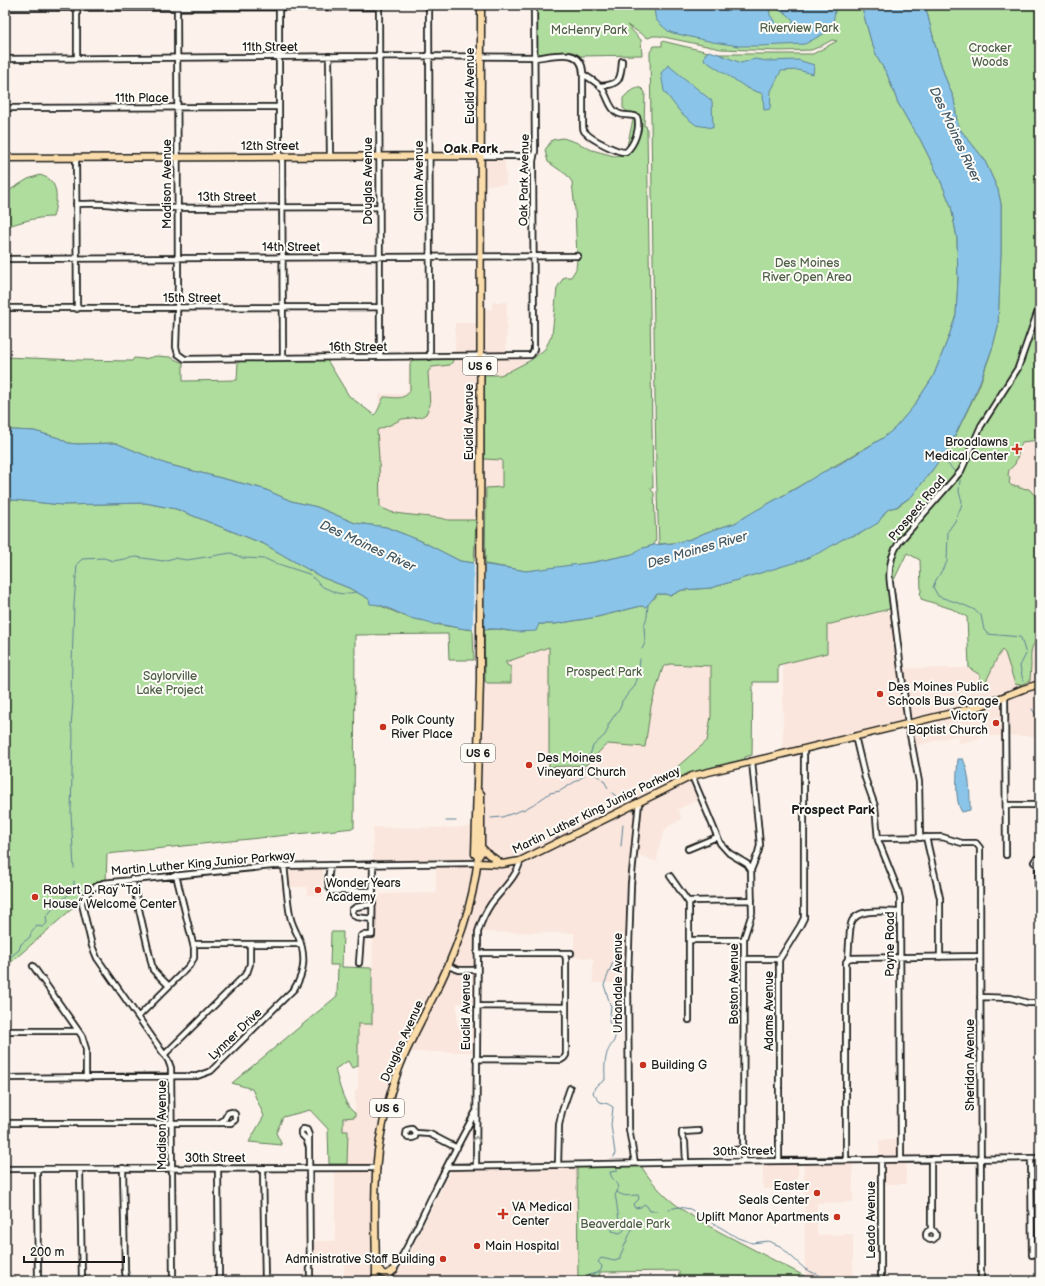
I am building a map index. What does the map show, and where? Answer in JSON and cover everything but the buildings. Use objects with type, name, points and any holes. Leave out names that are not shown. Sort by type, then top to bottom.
[{"type":"main road","name":"Euclid Avenue","points":[[477,860],[475,854],[476,794],[478,791],[480,547],[481,5]]},
{"type":"main road","name":"12th Street","points":[[5,158],[480,156]]},
{"type":"main road","name":"Martin Luther King Junior Parkway","points":[[477,860],[502,864],[520,861],[692,776],[981,706],[1023,689],[1040,684]]},
{"type":"main road","name":"Euclid Avenue","points":[[477,860],[481,853],[481,794],[478,791]]},
{"type":"main road","points":[[481,847],[502,864]]},
{"type":"main road","name":"Douglas Avenue","points":[[376,1281],[375,1190],[378,1151],[386,1111],[399,1069],[448,966],[469,906],[477,860]]},
{"type":"main road","points":[[376,1263],[381,1273],[384,1275],[394,1270]]},
{"type":"street","name":"Clinton Avenue","points":[[429,5],[430,357]]},
{"type":"street","name":"Oak Park Avenue","points":[[531,355],[534,348],[534,5]]},
{"type":"street","points":[[5,8],[77,6],[379,6]]},
{"type":"street","points":[[77,6],[78,58]]},
{"type":"street","name":"Madison Avenue","points":[[177,6],[178,258],[176,351],[180,357],[185,359]]},
{"type":"street","points":[[279,6],[283,358]]},
{"type":"street","name":"Douglas Avenue","points":[[379,6],[380,357]]},
{"type":"street","name":"11th Street","points":[[5,58],[329,56],[535,57],[570,55],[580,61],[582,64],[583,74]]},
{"type":"street","points":[[329,56],[330,157]]},
{"type":"street","points":[[600,86],[611,85],[618,81],[622,61]]},
{"type":"street","points":[[583,74],[600,86],[614,111],[619,114],[633,115],[637,117],[639,124],[638,129],[632,145],[628,150],[619,152],[586,134],[583,129],[583,74]]},
{"type":"street","name":"11th Place","points":[[5,108],[279,107]]},
{"type":"street","name":"12th Street","points":[[480,156],[534,156]]},
{"type":"street","points":[[76,158],[77,309]]},
{"type":"street","name":"13th Street","points":[[76,204],[115,205],[126,208],[379,207]]},
{"type":"street","name":"14th Street","points":[[5,258],[578,256]]},
{"type":"street","name":"Prospect Road","points":[[920,838],[919,782],[908,724],[889,572],[892,557],[900,541],[961,471],[980,426],[1018,368],[1040,305]]},
{"type":"street","name":"15th Street","points":[[5,308],[380,308]]},
{"type":"street","name":"16th Street","points":[[185,359],[531,355]]},
{"type":"street","points":[[1005,696],[1006,855]]},
{"type":"street","name":"Payne Road","points":[[854,736],[864,778],[875,806],[880,846],[898,890],[900,912],[901,1159]]},
{"type":"street","name":"Adams Avenue","points":[[779,1161],[779,960],[804,918],[804,749]]},
{"type":"street","name":"Boston Avenue","points":[[743,1161],[744,940],[752,912],[751,870],[760,845],[752,761]]},
{"type":"street","points":[[692,776],[717,837],[724,848],[747,864],[751,870]]},
{"type":"street","name":"Urbandale Avenue","points":[[635,1163],[628,1123],[628,970],[631,884],[639,802]]},
{"type":"street","points":[[1006,805],[1040,805]]},
{"type":"street","points":[[688,849],[717,837]]},
{"type":"street","points":[[878,838],[926,837],[940,898],[940,957]]},
{"type":"street","name":"Sheridan Avenue","points":[[926,837],[942,837],[962,843],[974,843],[978,844],[980,848],[981,1281]]},
{"type":"street","points":[[1040,860],[1037,859],[1035,861],[1035,863],[1039,865],[1038,891],[1040,897]]},
{"type":"street","name":"Martin Luther King Junior Parkway","points":[[84,898],[103,883],[251,867],[477,860]]},
{"type":"street","name":"Euclid Avenue","points":[[476,1166],[478,932],[485,914],[515,873],[520,865],[520,861]]},
{"type":"street","points":[[359,963],[361,936],[372,935],[373,864]]},
{"type":"street","name":"Lynner Drive","points":[[5,1078],[172,1077],[197,1076],[211,1071],[294,990],[303,971],[304,962],[301,944],[290,918],[284,865]]},
{"type":"street","points":[[330,865],[328,885],[332,891],[373,891]]},
{"type":"street","points":[[138,1017],[192,963],[195,953],[176,875]]},
{"type":"street","points":[[670,876],[689,901],[689,1020]]},
{"type":"street","points":[[132,880],[154,970],[169,986]]},
{"type":"street","name":"Madison Avenue","points":[[84,898],[82,904],[95,955],[164,1055],[171,1068],[173,1281]]},
{"type":"street","points":[[689,901],[752,900]]},
{"type":"street","points":[[372,904],[356,907],[352,910],[352,913],[356,917],[372,919]]},
{"type":"street","points":[[846,1160],[846,962],[848,959],[851,924],[855,916],[862,913],[900,912]]},
{"type":"street","points":[[689,940],[744,940]]},
{"type":"street","points":[[193,944],[301,944]]},
{"type":"street","points":[[164,1055],[247,973],[250,964],[250,944]]},
{"type":"street","points":[[477,952],[571,954]]},
{"type":"street","points":[[476,1059],[561,1060],[564,1058],[566,1055],[566,958],[565,955],[561,953]]},
{"type":"street","points":[[848,959],[980,956]]},
{"type":"street","points":[[744,959],[779,960]]},
{"type":"street","points":[[33,966],[82,1036],[85,1044],[86,1078]]},
{"type":"street","points":[[448,966],[459,970],[477,970]]},
{"type":"street","points":[[980,997],[1011,998],[1023,1002],[1040,1003]]},
{"type":"street","points":[[477,1006],[566,1007]]},
{"type":"street","points":[[5,1031],[78,1031]]},
{"type":"street","points":[[558,1165],[559,1125],[570,1088]]},
{"type":"street","name":"Euclid Avenue","points":[[386,1281],[408,1246],[476,1112]]},
{"type":"street","points":[[5,1123],[219,1123]]},
{"type":"street","points":[[686,1162],[685,1142],[682,1132],[699,1131]]},
{"type":"street","points":[[416,1133],[430,1134],[457,1148]]},
{"type":"street","points":[[309,1147],[310,1281]]},
{"type":"street","points":[[726,1151],[743,1149]]},
{"type":"street","points":[[1031,1158],[1032,1255]]},
{"type":"street","name":"30th Street","points":[[447,1167],[743,1161],[1040,1158]]},
{"type":"street","points":[[931,1159],[931,1230]]},
{"type":"street","name":"Leado Avenue","points":[[881,1160],[881,1281]]},
{"type":"street","points":[[123,1168],[125,1271],[128,1281]]},
{"type":"street","points":[[218,1168],[219,1281]]},
{"type":"street","points":[[263,1168],[265,1281]]},
{"type":"street","name":"30th Street","points":[[5,1169],[377,1168]]},
{"type":"street","points":[[37,1169],[38,1281]]},
{"type":"street","points":[[80,1169],[82,1281]]},
{"type":"shaded area","points":[[485,160],[505,160],[506,185],[484,185]]},
{"type":"shaded area","points":[[492,302],[507,302],[506,355],[525,355],[524,375],[480,375],[480,459],[502,459],[502,488],[480,488],[480,520],[378,521],[379,461],[376,417],[380,393],[406,393],[408,389],[409,357],[455,357],[455,323],[481,323],[481,309],[492,309]]},
{"type":"shaded area","name":"Broadlawns Medical Center","points":[[1040,369],[1040,549],[997,548],[1004,431]]},
{"type":"shaded area","points":[[893,609],[901,668],[981,668],[981,660],[1012,647],[1040,640],[1040,684],[1029,687],[1029,691],[1040,689],[1040,736],[980,736],[979,739],[960,743],[958,735],[912,747],[908,724],[783,754],[783,664],[827,653],[827,625]]},
{"type":"shaded area","points":[[549,647],[549,766],[603,749],[606,744],[645,747],[651,706],[663,667],[670,664],[711,666],[711,716],[707,741],[677,767],[692,776],[701,799],[678,809],[682,819],[665,830],[658,850],[657,862],[634,853],[628,983],[593,983],[593,958],[574,957],[574,933],[478,932],[477,1003],[457,1003],[457,1024],[477,1024],[476,1052],[406,1052],[399,1069],[378,1151],[376,1281],[344,1281],[344,1263],[310,1262],[310,1241],[335,1241],[335,1168],[347,1168],[347,1131],[343,1131],[343,1117],[355,1117],[355,1090],[358,1089],[358,1024],[372,1024],[373,894],[436,893],[436,863],[373,864],[373,827],[449,828],[476,826],[479,660],[509,661]]},
{"type":"shaded area","points":[[284,865],[323,865],[323,896],[307,895],[307,887],[287,887]]},
{"type":"shaded area","points":[[879,1140],[901,1140],[901,1159],[906,1159],[906,1184],[881,1184]]},
{"type":"shaded area","points":[[853,1160],[853,1202],[817,1203],[817,1235],[853,1234],[853,1281],[814,1281],[805,1276],[804,1163],[798,1163],[798,1189],[763,1189],[763,1161]]},
{"type":"shaded area","name":"VA Medical Center","points":[[577,1167],[578,1281],[392,1281],[407,1258],[451,1171]]},
{"type":"green space","name":"Des Moines River Open Area","points":[[534,5],[861,5],[871,41],[878,59],[887,74],[898,103],[920,139],[939,177],[951,206],[957,238],[958,280],[956,315],[933,377],[913,407],[895,428],[883,438],[735,523],[691,539],[674,543],[659,544],[656,466],[650,52],[654,46],[662,46],[662,41],[717,54],[813,54],[837,41],[832,40],[811,50],[781,51],[721,49],[659,36],[648,38],[627,25],[641,40],[642,55],[580,56],[575,53],[564,51],[535,58]]},
{"type":"green space","name":"Prospect Park","points":[[925,5],[1040,5],[1040,440],[1022,442],[1015,464],[1009,470],[1008,475],[1010,478],[1009,483],[1012,486],[1019,486],[1019,488],[1029,489],[1040,501],[1040,640],[1034,644],[1031,651],[1030,681],[1020,685],[1015,684],[1005,653],[1002,650],[983,686],[980,686],[980,675],[969,668],[967,617],[952,609],[921,599],[920,560],[907,553],[893,582],[897,607],[827,625],[827,653],[778,665],[778,682],[753,682],[752,755],[745,757],[745,763],[681,781],[677,767],[707,741],[711,716],[711,666],[670,664],[663,667],[651,706],[645,747],[607,744],[586,765],[549,767],[549,647],[509,661],[505,661],[507,665],[511,667],[511,683],[487,683],[485,681],[484,630],[497,629],[508,631],[539,624],[555,624],[597,617],[641,606],[655,598],[657,594],[666,594],[670,596],[682,590],[711,588],[785,565],[843,539],[861,533],[878,522],[886,511],[897,507],[912,496],[951,444],[979,387],[998,326],[1001,253],[1001,204],[998,190],[984,159],[959,128],[954,99],[937,52]]},
{"type":"green space","points":[[637,88],[641,88],[645,92],[644,126],[646,126],[647,130],[653,488],[650,488],[654,493],[656,541],[654,542],[654,545],[640,549],[633,554],[550,569],[526,571],[485,564],[486,488],[502,487],[502,460],[484,459],[483,375],[500,375],[508,372],[531,360],[545,349],[552,335],[557,288],[564,277],[571,277],[576,269],[575,210],[572,182],[567,175],[548,162],[545,150],[552,140],[563,138],[592,150],[614,156],[623,155],[627,146],[633,120],[628,112],[623,108],[623,98],[629,92]]},
{"type":"green space","points":[[40,175],[49,179],[55,187],[56,203],[53,217],[35,219],[5,227],[5,193],[28,179]]},
{"type":"green space","points":[[156,356],[170,357],[183,363],[183,381],[237,380],[238,361],[242,360],[327,360],[349,396],[374,415],[384,397],[401,397],[410,391],[410,364],[413,359],[452,359],[453,361],[450,365],[432,367],[428,372],[430,405],[426,414],[421,417],[402,419],[377,430],[380,507],[391,512],[402,514],[448,520],[476,520],[474,563],[460,561],[421,541],[386,527],[355,523],[317,507],[291,501],[264,489],[166,464],[116,443],[77,444],[68,443],[59,438],[34,431],[12,430],[5,432],[5,357],[132,361],[134,358],[144,359]]},
{"type":"green space","name":"Saylorville Lake Project","points":[[5,499],[62,505],[145,503],[176,509],[264,544],[321,577],[349,588],[369,599],[373,604],[374,603],[409,618],[429,621],[434,624],[473,630],[474,660],[449,660],[448,634],[355,635],[354,828],[107,854],[106,882],[99,885],[77,905],[76,902],[73,908],[8,965],[5,961]]},
{"type":"green space","points":[[331,932],[343,932],[342,967],[372,968],[372,1024],[358,1024],[358,1066],[352,1068],[348,1061],[335,1069],[345,1099],[351,1110],[355,1113],[355,1117],[343,1118],[343,1131],[348,1131],[347,1164],[329,1164],[328,1129],[310,1110],[283,1117],[276,1133],[282,1145],[249,1142],[264,1116],[252,1089],[232,1083],[337,996],[338,965],[330,965]]},
{"type":"green space","name":"Beaverdale Park","points":[[641,1166],[662,1192],[685,1212],[712,1228],[814,1281],[781,1281],[776,1279],[776,1281],[679,1281],[679,1271],[600,1272],[599,1281],[578,1281],[577,1167]]},
{"type":"water","name":"Riverview Park","points":[[654,5],[769,5],[770,15],[779,28],[788,28],[794,21],[786,13],[780,11],[777,5],[836,5],[832,29],[805,44],[739,46],[713,42],[668,31],[657,21]]},
{"type":"water","name":"Des Moines River","points":[[861,5],[925,5],[937,52],[954,99],[959,128],[984,159],[998,190],[1001,204],[1001,253],[998,326],[993,346],[978,387],[951,444],[912,496],[896,507],[886,511],[878,523],[861,533],[843,539],[823,551],[803,560],[711,588],[682,590],[670,596],[666,594],[657,594],[646,607],[641,606],[597,617],[555,624],[539,624],[536,631],[517,632],[497,629],[465,629],[438,624],[435,625],[411,618],[385,607],[370,604],[369,599],[349,588],[321,577],[264,544],[176,509],[145,503],[62,505],[5,499],[5,432],[12,430],[34,431],[59,438],[68,443],[116,443],[166,464],[264,489],[291,501],[317,507],[355,523],[386,527],[421,541],[460,561],[526,571],[595,562],[633,554],[640,549],[654,545],[674,543],[691,539],[735,523],[821,473],[838,465],[883,438],[895,428],[913,407],[933,377],[956,315],[958,280],[957,238],[951,206],[939,177],[920,139],[898,103],[887,74],[878,59],[871,41]]},
{"type":"water","points":[[709,51],[741,63],[755,59],[767,61],[798,60],[814,65],[813,74],[798,70],[781,71],[771,91],[770,109],[764,110],[763,94],[747,88],[704,60],[705,54]]},
{"type":"water","points":[[668,65],[712,101],[713,128],[696,125],[681,113],[664,91],[661,73]]},
{"type":"water","points":[[958,759],[963,759],[967,771],[970,797],[970,810],[962,812],[959,807],[957,794]]},
{"type":"pier","points":[[474,561],[485,562],[484,632],[473,632]]},
{"type":"waterway","points":[[941,456],[954,471]]},
{"type":"waterway","points":[[960,480],[959,492],[962,501],[961,507],[955,521],[948,531],[947,562],[933,587],[938,596],[967,606],[981,615],[984,630],[988,634],[1021,638],[1026,654],[1020,666],[1023,681]]},
{"type":"waterway","points":[[74,868],[71,813],[73,734],[71,726],[73,702],[71,693],[77,564],[82,559],[104,558],[113,561],[136,557],[163,561],[174,558],[187,560],[231,553],[243,558],[266,559],[309,574],[323,587],[337,593],[344,594],[356,592]]},
{"type":"waterway","points":[[642,649],[645,643],[644,626],[647,617],[648,605]]},
{"type":"waterway","points":[[608,788],[601,778],[582,767],[582,759],[590,755],[593,746],[605,735],[608,725],[621,706],[622,701],[634,687],[638,677],[640,659]]},
{"type":"waterway","points":[[1032,709],[1038,718],[1040,718]]},
{"type":"waterway","points":[[491,818],[502,817],[525,809],[550,793],[560,791],[584,776],[583,768]]},
{"type":"waterway","points":[[612,793],[620,802]]},
{"type":"waterway","points":[[446,821],[456,821]]},
{"type":"waterway","points":[[621,846],[623,824]]},
{"type":"waterway","points":[[5,961],[19,950],[21,944],[30,937],[31,933],[37,926],[43,927],[47,923],[46,917],[54,907],[74,890],[74,881]]},
{"type":"waterway","points":[[613,962],[604,985],[611,1007],[609,1022],[613,1028],[615,1037],[606,1057],[605,1080],[595,1087],[593,1093],[600,1102],[613,1107],[611,1125],[615,1153],[614,1157]]},
{"type":"waterway","points":[[583,1281],[588,1276],[600,1271],[602,1266],[598,1262],[601,1258],[615,1261],[620,1259],[632,1229],[630,1226],[626,1227],[620,1233],[612,1231],[614,1223],[619,1222],[615,1195],[618,1188],[610,1172],[618,1171],[617,1169]]},
{"type":"waterway","points":[[617,1192],[625,1196],[638,1195],[639,1199],[633,1205],[635,1208],[641,1207],[644,1204],[650,1211],[657,1211]]},
{"type":"waterway","points":[[669,1209],[679,1207],[690,1209],[738,1238],[752,1243],[768,1241],[780,1246],[805,1269],[820,1276],[826,1281]]},
{"type":"place","name":"Broadlawns Medical Center","points":[[1017,449]]},
{"type":"place","name":"Des Moines Public Schools Bus Garage","points":[[880,694]]},
{"type":"place","name":"Victory Baptist Church","points":[[996,723]]},
{"type":"place","name":"Polk County River Place","points":[[383,727]]},
{"type":"place","name":"Des Moines Vineyard Church","points":[[529,765]]},
{"type":"place","name":"Wonder Years Academy","points":[[318,890]]},
{"type":"place","name":"Robert D. Ray “Tai House” Welcome Center","points":[[35,897]]},
{"type":"place","name":"Building G","points":[[643,1065]]},
{"type":"place","name":"Easter Seals Center","points":[[817,1193]]},
{"type":"place","name":"VA Medical Center","points":[[503,1214]]},
{"type":"place","name":"Uplift Manor Apartments","points":[[837,1217]]},
{"type":"place","name":"Main Hospital","points":[[477,1246]]},
{"type":"place","name":"Administrative Staff Building","points":[[443,1259]]},
{"type":"district","name":"Oak Park","points":[[471,148]]},
{"type":"district","name":"Prospect Park","points":[[833,809]]},
{"type":"park label","name":"McHenry Park","points":[[589,30]]},
{"type":"park label","name":"Crocker Woods","points":[[990,55]]}]
